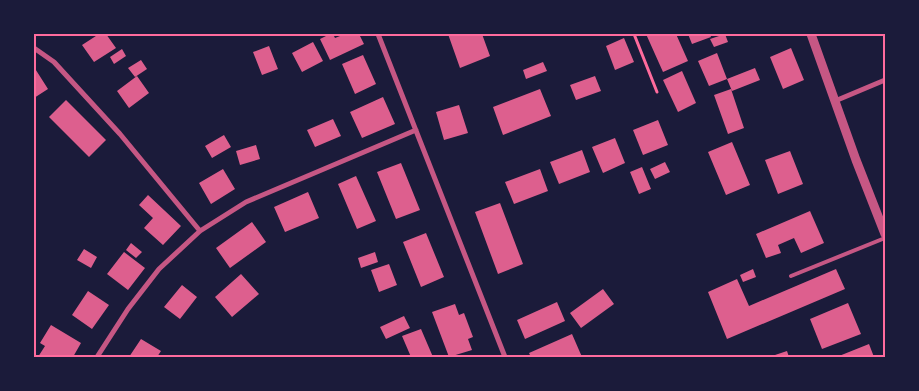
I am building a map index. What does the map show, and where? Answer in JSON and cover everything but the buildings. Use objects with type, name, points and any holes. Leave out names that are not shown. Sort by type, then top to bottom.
[{"type":"street","points":[[378,34],[505,357]]},
{"type":"street","points":[[811,34],[885,236]]},
{"type":"street","points":[[34,48],[54,62],[120,134],[200,231]]},
{"type":"street","points":[[835,101],[885,80]]},
{"type":"street","points":[[97,357],[128,308],[154,276],[200,231],[246,202],[416,130]]},
{"type":"lane","points":[[791,276],[885,236]]},
{"type":"path","points":[[634,34],[657,92]]}]
